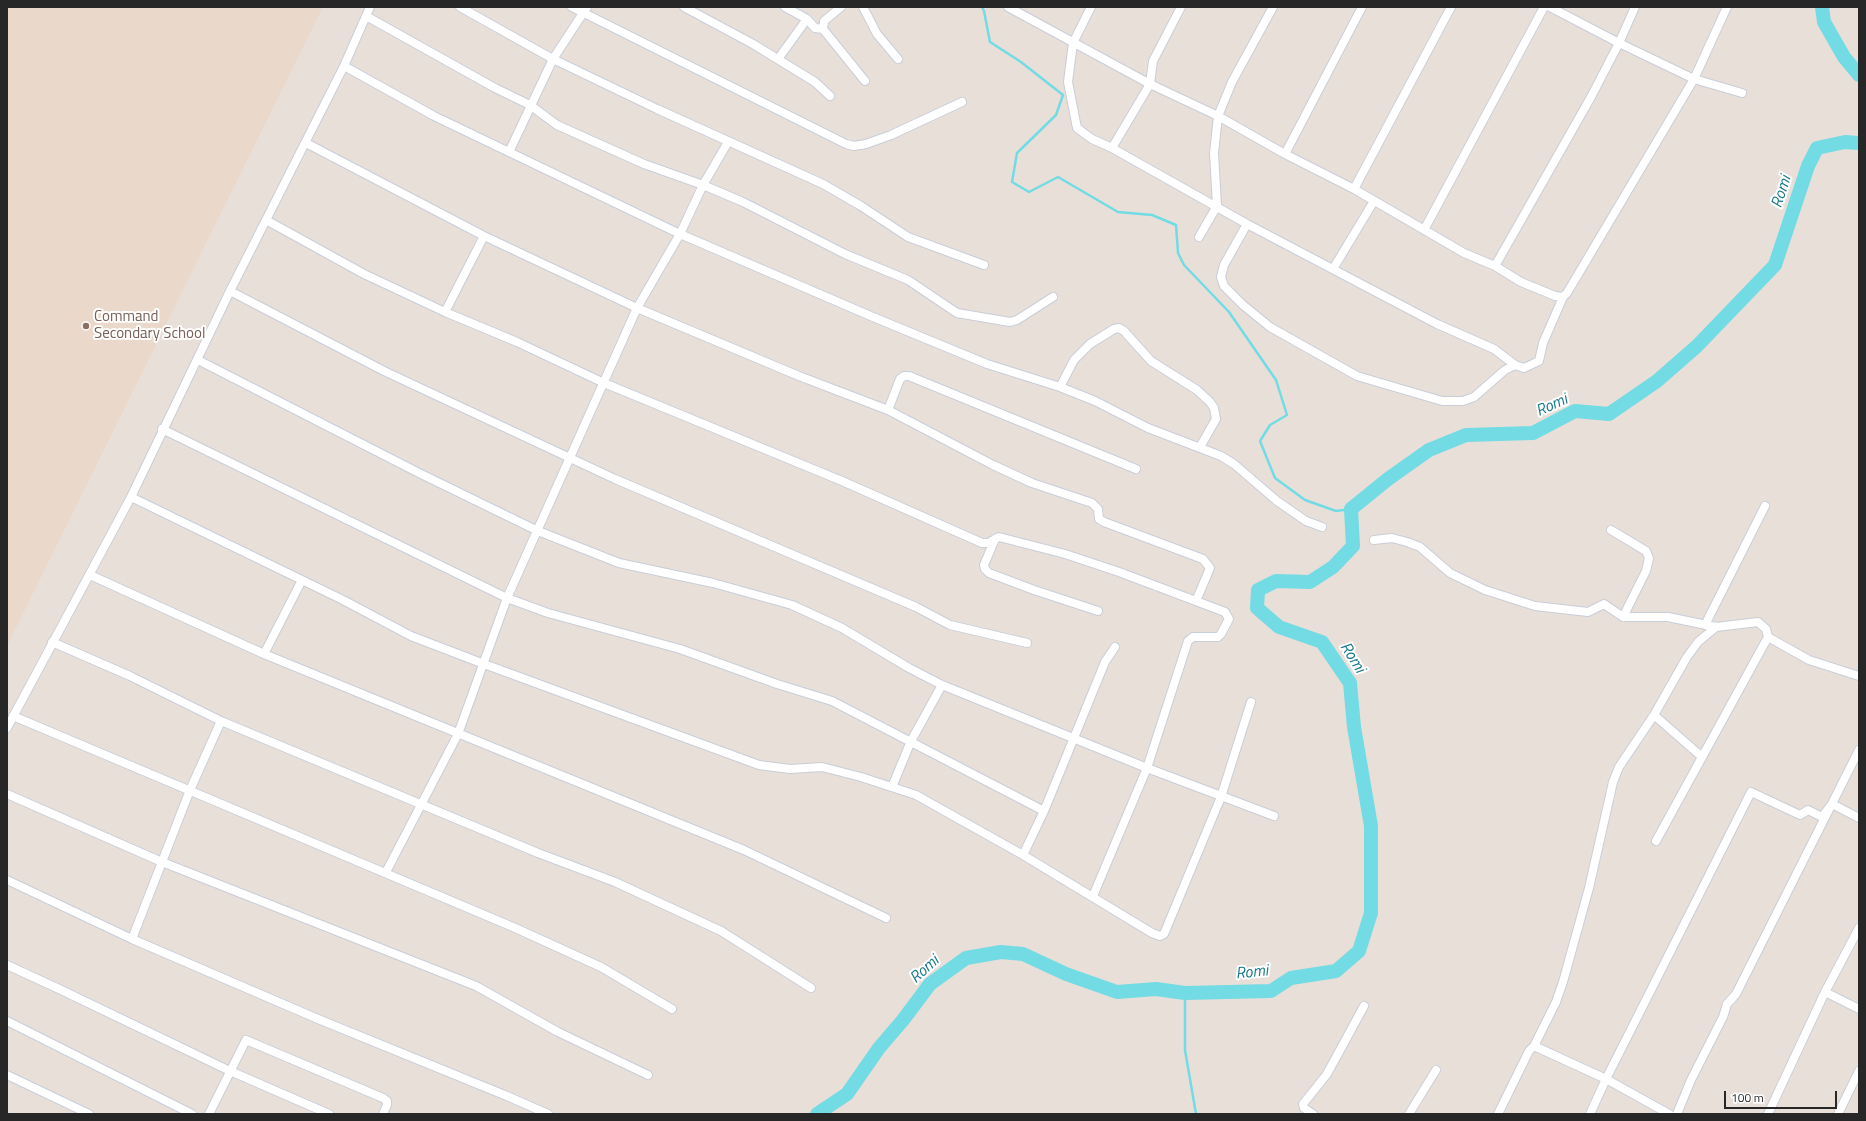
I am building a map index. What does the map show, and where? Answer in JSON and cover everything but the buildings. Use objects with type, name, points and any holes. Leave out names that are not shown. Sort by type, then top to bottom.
[{"type":"street","points":[[7,728],[131,497],[162,429],[198,360],[230,291],[344,66],[370,7]]},
{"type":"street","points":[[460,7],[553,59],[657,110],[823,184],[861,206],[908,237],[984,265]]},
{"type":"street","points":[[572,7],[585,10],[846,144],[854,146],[866,144],[892,135],[962,102]]},
{"type":"street","points":[[684,7],[778,59],[814,82],[830,96]]},
{"type":"street","points":[[785,7],[807,19],[815,28],[823,29],[865,82]]},
{"type":"street","points":[[823,29],[824,21],[841,7]]},
{"type":"street","points":[[863,7],[877,34],[898,59]]},
{"type":"street","points":[[1008,7],[1150,84],[1218,116],[1286,154],[1354,189],[1464,253],[1495,266],[1521,282],[1555,296],[1563,297]]},
{"type":"street","points":[[1091,7],[1074,43],[1068,82],[1077,128],[1092,139],[1112,148],[1247,224],[1437,324],[1494,349],[1515,365],[1524,368],[1539,361],[1543,343],[1563,297],[1567,293],[1694,79],[1727,7]]},
{"type":"street","points":[[1112,148],[1150,84],[1153,61],[1181,7]]},
{"type":"street","points":[[1199,237],[1217,206],[1214,153],[1218,116],[1232,82],[1273,7]]},
{"type":"street","points":[[1286,154],[1362,7]]},
{"type":"street","points":[[1354,189],[1451,7]]},
{"type":"street","points":[[1424,230],[1544,7]]},
{"type":"street","points":[[1550,7],[1619,43],[1694,79],[1742,93]]},
{"type":"street","points":[[1495,266],[1591,97],[1619,43],[1635,7]]},
{"type":"street","points":[[509,152],[553,59],[585,10]]},
{"type":"street","points":[[366,16],[495,88],[530,105],[557,125],[644,164],[703,185],[743,202],[845,254],[908,280],[957,313],[1010,322],[1017,320],[1053,297]]},
{"type":"street","points":[[778,59],[807,19]]},
{"type":"street","points":[[344,66],[434,116],[680,234],[987,364],[1060,387],[1096,402],[1148,428],[1221,456],[1234,464],[1277,501],[1306,521],[1322,527]]},
{"type":"street","points":[[386,872],[423,804],[458,734],[507,598],[637,308],[680,234],[703,185],[728,142]]},
{"type":"street","points":[[306,143],[484,236],[637,308],[799,376],[888,410],[1032,483],[1092,503],[1098,508],[1099,519],[1104,522],[1203,559],[1210,568],[1196,601]]},
{"type":"street","points":[[1333,269],[1374,201]]},
{"type":"street","points":[[266,220],[364,274],[445,312],[517,342],[604,383],[842,482],[982,543],[988,543],[999,537],[1064,554],[1119,572],[1225,612],[1229,619],[1218,637],[1193,637],[1188,641],[1147,768],[1093,896]]},
{"type":"street","points":[[1247,224],[1224,266],[1221,277],[1224,286],[1243,305],[1270,327],[1357,376],[1442,401],[1463,401],[1474,397],[1505,370],[1515,365]]},
{"type":"street","points":[[445,312],[484,236]]},
{"type":"street","points":[[230,291],[384,371],[623,482],[916,607],[950,625],[1028,643]]},
{"type":"street","points":[[1060,387],[1074,360],[1090,344],[1114,329],[1119,328],[1124,331],[1151,361],[1197,390],[1210,402],[1216,419],[1200,447]]},
{"type":"street","points":[[198,360],[419,473],[538,531],[619,563],[713,582],[792,605],[842,628],[909,668],[942,685],[1147,768],[1274,816]]},
{"type":"street","points":[[888,410],[900,379],[904,376],[909,376],[1136,469]]},
{"type":"street","points":[[162,429],[507,598],[548,613],[680,649],[777,684],[832,701],[1044,811]]},
{"type":"street","points":[[131,497],[302,580],[411,636],[484,664],[759,765],[790,769],[822,768],[861,777],[916,795],[1023,854],[1152,933],[1160,936],[1164,934],[1221,797],[1251,702]]},
{"type":"street","points":[[1705,625],[1765,506]]},
{"type":"street","points":[[1611,530],[1646,551],[1649,558],[1646,571],[1623,617]]},
{"type":"street","points":[[1374,540],[1392,538],[1420,547],[1450,573],[1485,590],[1528,604],[1588,612],[1604,604],[1623,617],[1668,617],[1716,627],[1758,622],[1766,629],[1768,637],[1656,841]]},
{"type":"street","points":[[995,539],[984,565],[985,569],[989,573],[1034,590],[1098,611]]},
{"type":"street","points":[[90,574],[264,654],[744,850],[886,918]]},
{"type":"street","points":[[264,654],[302,580]]},
{"type":"street","points":[[1498,1114],[1529,1051],[1534,1046],[1556,1002],[1563,982],[1589,888],[1613,782],[1619,768],[1654,715],[1691,652],[1698,642],[1716,627]]},
{"type":"street","points":[[1768,637],[1809,660],[1859,676]]},
{"type":"street","points":[[52,642],[130,676],[221,721],[538,853],[615,882],[721,931],[811,988]]},
{"type":"street","points":[[1023,854],[1044,811],[1105,662],[1115,647]]},
{"type":"street","points":[[892,787],[911,741],[942,685]]},
{"type":"street","points":[[1654,715],[1702,757]]},
{"type":"street","points":[[13,716],[386,872],[513,927],[601,967],[672,1009]]},
{"type":"street","points":[[132,939],[190,790],[221,721]]},
{"type":"street","points":[[1677,1114],[1691,1080],[1727,1004],[1736,994],[1859,750]]},
{"type":"street","points":[[1590,1114],[1606,1079],[1751,792],[1800,815],[1808,810],[1822,817],[1832,804]]},
{"type":"street","points":[[7,794],[162,862],[476,986],[558,1032],[648,1075]]},
{"type":"street","points":[[1832,804],[1859,818]]},
{"type":"street","points":[[7,880],[132,939],[318,1019],[548,1114]]},
{"type":"street","points":[[1768,1114],[1825,992],[1859,928]]},
{"type":"street","points":[[7,965],[230,1071],[329,1114]]},
{"type":"street","points":[[1825,992],[1859,1009]]},
{"type":"street","points":[[1314,1114],[1304,1108],[1304,1104],[1327,1074],[1364,1006]]},
{"type":"street","points":[[7,1021],[181,1111],[192,1114]]},
{"type":"street","points":[[209,1114],[246,1040],[383,1098],[387,1101],[383,1114]]},
{"type":"street","points":[[1534,1046],[1606,1079],[1669,1114]]},
{"type":"street","points":[[1409,1114],[1436,1070]]},
{"type":"street","points":[[1838,1114],[1859,1071]]},
{"type":"street","points":[[7,1075],[89,1114]]},
{"type":"shaded area","name":"Command Secondary School","points":[[7,7],[323,7],[7,646]]},
{"type":"waterway","points":[[982,7],[990,42],[1021,62],[1063,95],[1056,115],[1017,153],[1012,182],[1029,192],[1058,177],[1118,212],[1152,215],[1176,225],[1178,253],[1184,265],[1229,312],[1276,380],[1287,415],[1270,425],[1260,441],[1275,478],[1305,500],[1336,511],[1351,509]]},
{"type":"waterway","name":"Romi","points":[[1822,7],[1824,22],[1844,57],[1859,75]]},
{"type":"waterway","name":"Romi","points":[[817,1114],[847,1094],[879,1048],[903,1020],[930,984],[966,958],[1001,952],[1023,954],[1066,974],[1117,992],[1156,989],[1185,993],[1271,991],[1291,978],[1336,971],[1359,951],[1371,913],[1371,826],[1354,727],[1350,683],[1322,642],[1279,627],[1257,608],[1258,590],[1276,581],[1310,582],[1333,567],[1353,546],[1351,509],[1388,479],[1429,450],[1466,435],[1533,433],[1575,411],[1609,414],[1657,381],[1697,346],[1775,265],[1808,166],[1817,148],[1845,142],[1859,143]]},
{"type":"waterway","points":[[1185,993],[1185,1050],[1196,1114]]},
{"type":"place","name":"Command Secondary School","points":[[86,326]]}]
